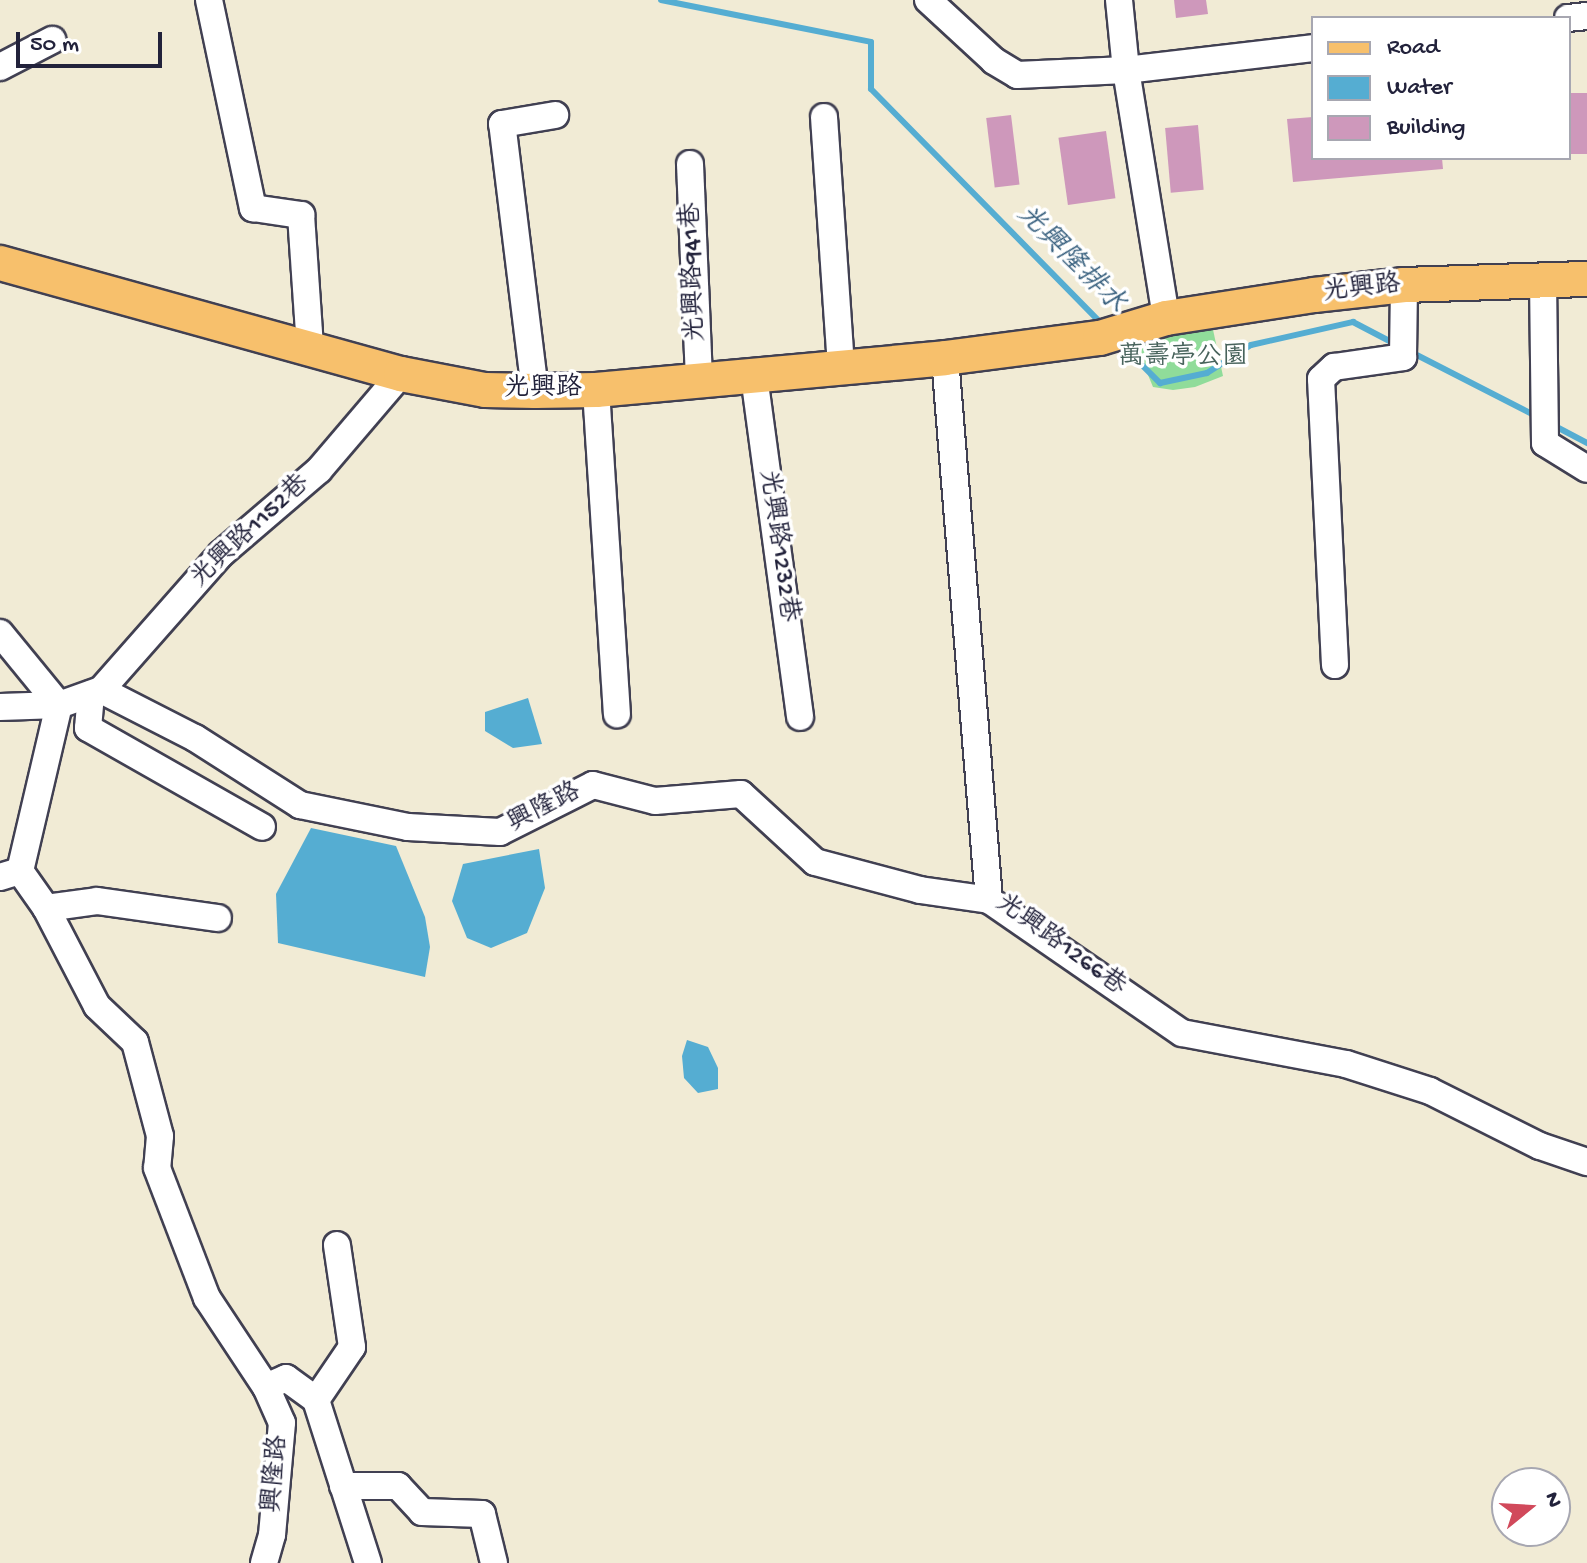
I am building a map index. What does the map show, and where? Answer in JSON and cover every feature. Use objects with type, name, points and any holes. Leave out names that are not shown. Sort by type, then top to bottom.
[{"type":"main road","name":"光興路","points":[[0,263],[401,374],[485,390],[535,391],[596,390],[945,358],[1100,338],[1153,323],[1314,295],[1404,285],[1587,279]]},
{"type":"lane","points":[[209,0],[253,208],[301,215],[310,348]]},
{"type":"lane","points":[[928,0],[994,61],[1017,75],[1126,70],[1311,48]]},
{"type":"lane","points":[[1119,0],[1153,323]]},
{"type":"lane","points":[[0,67],[52,40]]},
{"type":"lane","points":[[535,391],[502,124],[555,115]]},
{"type":"lane","points":[[824,117],[841,366]]},
{"type":"lane","name":"光興路941巷","points":[[690,164],[699,380]]},
{"type":"lane","points":[[1543,279],[1545,443],[1587,469]]},
{"type":"lane","points":[[1335,665],[1321,379],[1334,367],[1403,346],[1404,285]]},
{"type":"lane","name":"光興路1266巷","points":[[945,358],[989,900],[1182,1033],[1346,1064],[1430,1091],[1540,1146],[1587,1162]]},
{"type":"lane","name":"光興路1152巷","points":[[96,692],[221,554],[319,470],[401,374]]},
{"type":"lane","name":"光興路1232巷","points":[[754,376],[800,717]]},
{"type":"lane","points":[[596,390],[617,714]]},
{"type":"lane","points":[[0,633],[59,705]]},
{"type":"lane","points":[[0,707],[59,705],[96,692]]},
{"type":"lane","points":[[96,692],[88,728],[262,827]]},
{"type":"lane","name":"興隆路","points":[[96,692],[195,738],[300,805],[408,827],[500,832],[593,785],[655,801],[741,794],[815,862],[920,890],[989,900]]},
{"type":"lane","points":[[10,874],[59,705]]},
{"type":"lane","name":"興隆路","points":[[10,874],[46,908],[97,1006],[135,1042],[160,1136],[157,1168],[207,1298],[266,1387],[282,1423],[272,1535],[264,1563]]},
{"type":"lane","points":[[46,908],[97,901],[218,918]]},
{"type":"lane","points":[[266,1387],[286,1378],[316,1400],[352,1347],[337,1245]]},
{"type":"lane","name":"興隆路","points":[[316,1400],[368,1563]]},
{"type":"lane","points":[[343,1486],[398,1486],[422,1512],[482,1514],[494,1563]]},
{"type":"green space","name":"萬壽亭公園","points":[[1212,325],[1223,376],[1195,387],[1173,390],[1153,387],[1141,358],[1142,338]]},
{"type":"water","points":[[528,698],[542,744],[513,748],[485,731],[485,712]]},
{"type":"water","points":[[311,828],[396,846],[425,917],[430,947],[425,977],[278,943],[276,894]]},
{"type":"water","points":[[539,849],[545,888],[527,933],[491,948],[467,938],[452,901],[463,864]]},
{"type":"water","points":[[687,1040],[708,1047],[718,1068],[718,1089],[698,1093],[684,1078],[682,1056]]},
{"type":"building","points":[[1174,0],[1206,0],[1208,14],[1176,18]]},
{"type":"building","points":[[1571,93],[1587,93],[1587,154],[1571,154]]},
{"type":"building","points":[[1011,115],[1020,184],[995,188],[986,118]]},
{"type":"building","points":[[1311,117],[1311,160],[1442,160],[1443,169],[1293,182],[1287,119]]},
{"type":"building","points":[[1198,125],[1204,190],[1171,193],[1165,128]]},
{"type":"building","points":[[1106,131],[1115,198],[1068,205],[1058,138]]},
{"type":"waterway","name":"光興隆排水","points":[[661,0],[871,42],[871,89],[1104,326]]},
{"type":"waterway","name":"光興隆排水","points":[[1120,343],[1160,383],[1207,373],[1251,345],[1353,322],[1395,344]]},
{"type":"waterway","name":"光興隆排水","points":[[1409,351],[1538,417]]},
{"type":"waterway","name":"光興隆排水","points":[[1551,424],[1587,443]]}]
